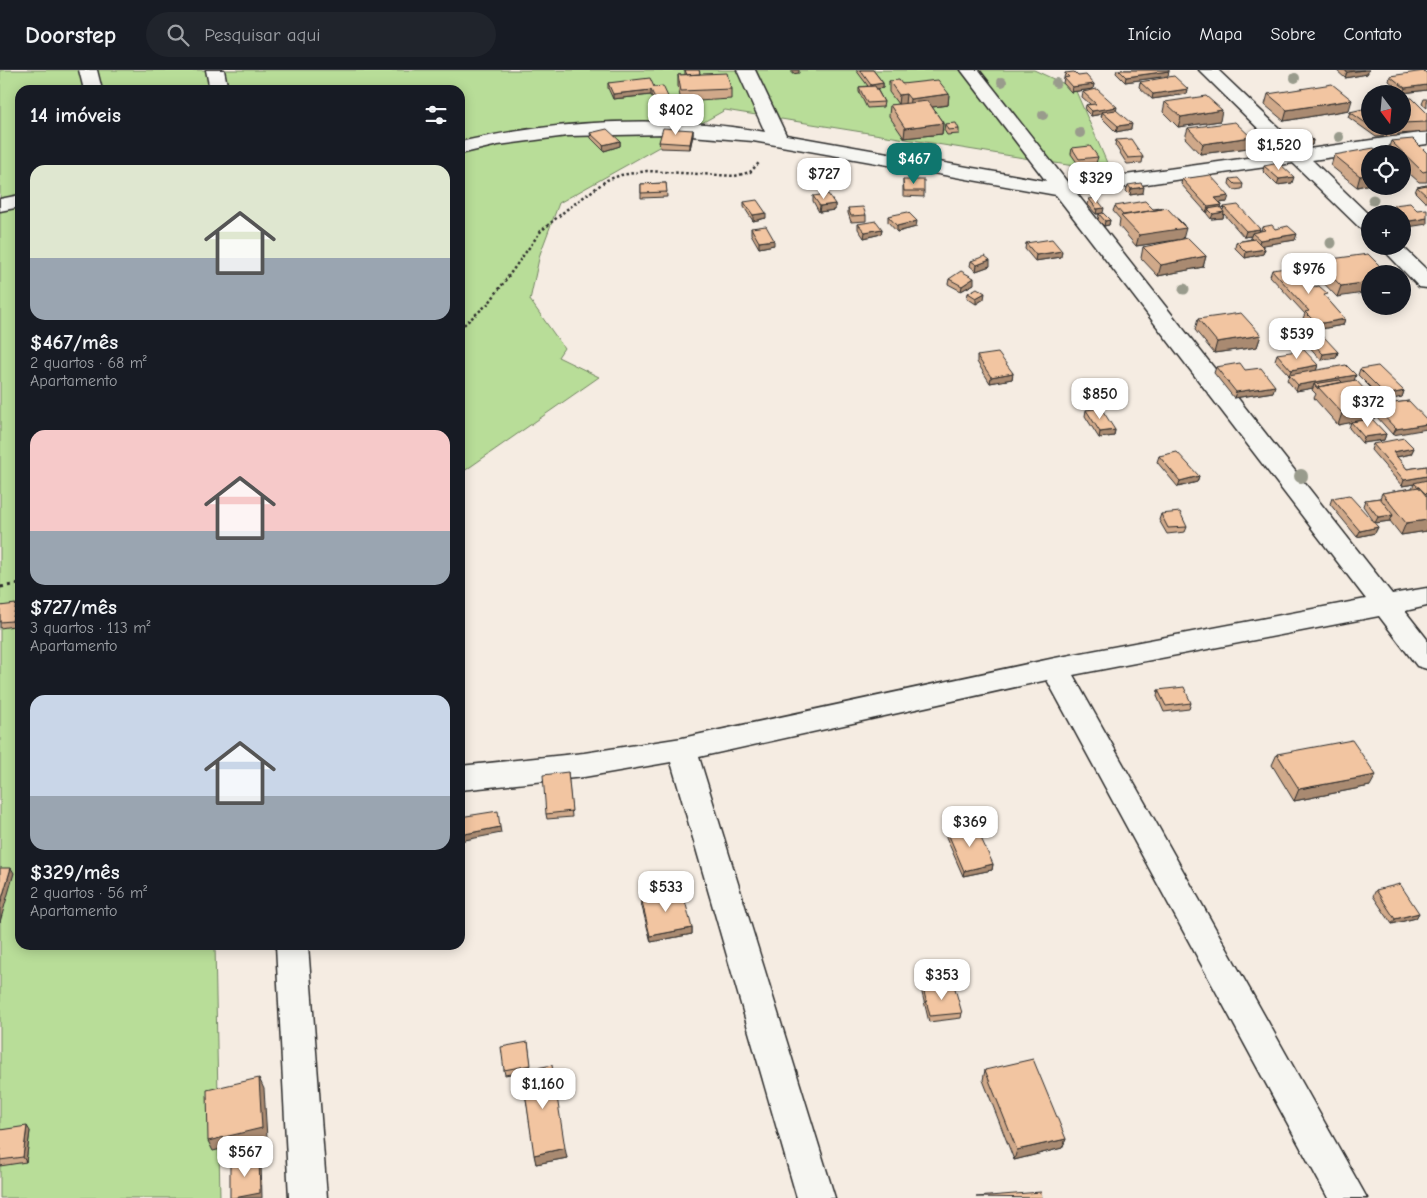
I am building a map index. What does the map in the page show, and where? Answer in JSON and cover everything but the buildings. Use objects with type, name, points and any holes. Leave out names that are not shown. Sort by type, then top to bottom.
[{"type":"street","points":[[88,70],[92,85]]},
{"type":"street","points":[[215,70],[218,85]]},
{"type":"street","points":[[746,70],[778,140]]},
{"type":"street","points":[[970,70],[1427,659]]},
{"type":"street","points":[[1208,70],[1361,218]]},
{"type":"street","points":[[465,147],[498,139],[567,130],[666,128],[754,135],[1064,190],[1300,158],[1427,138]]},
{"type":"street","points":[[0,205],[15,203]]},
{"type":"street","points":[[1399,255],[1427,282]]},
{"type":"street","points":[[465,777],[584,765],[682,749],[1055,668],[1427,597]]},
{"type":"street","points":[[1055,668],[1348,1198]]},
{"type":"street","points":[[682,749],[816,1198]]},
{"type":"street","points":[[292,950],[308,1198]]},
{"type":"path","points":[[465,324],[486,308],[506,282],[527,248],[559,214],[604,181],[621,174],[641,171],[735,176],[750,172],[778,140]]},
{"type":"path","points":[[0,587],[15,585]]},
{"type":"green space","points":[[0,70],[1034,70],[1075,89],[1111,172],[725,110],[559,203],[540,254],[530,300],[564,348],[558,357],[599,377],[465,471],[465,85],[15,85],[15,950],[215,950],[220,1198],[0,1198]]}]
